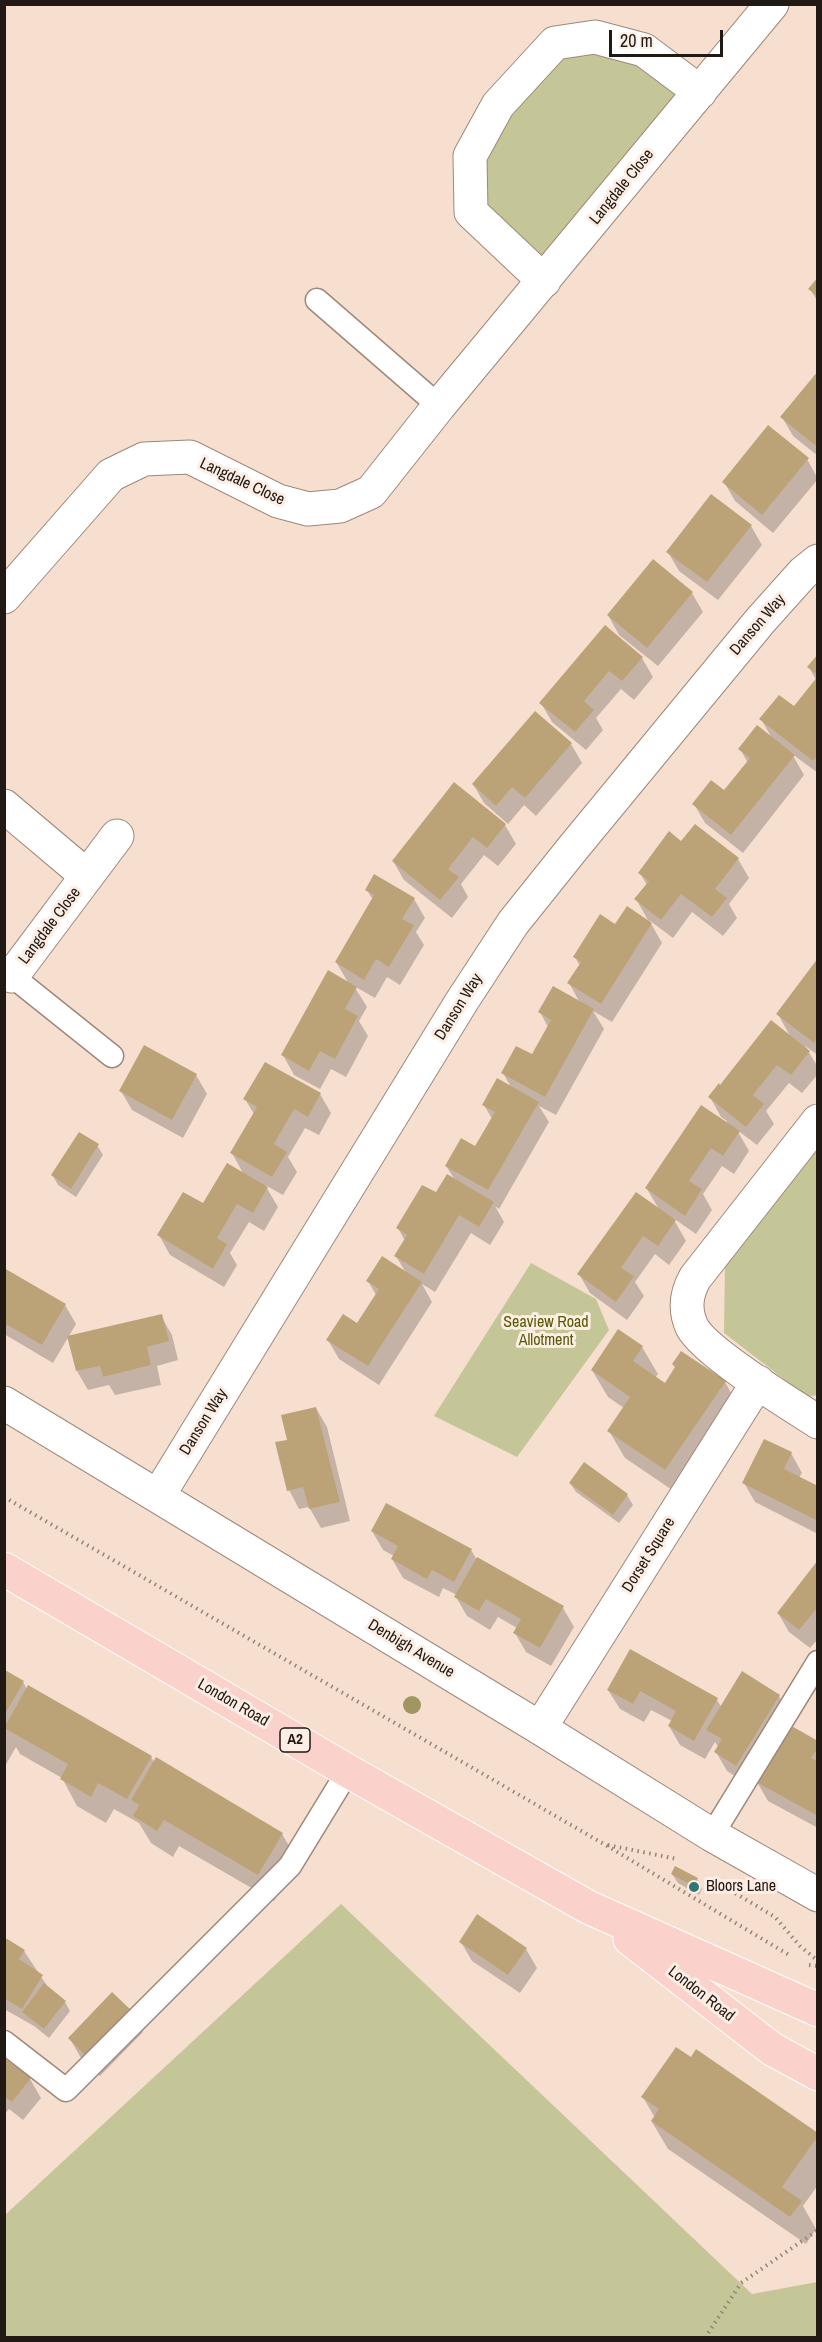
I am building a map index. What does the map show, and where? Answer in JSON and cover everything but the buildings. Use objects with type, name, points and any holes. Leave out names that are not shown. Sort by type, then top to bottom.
[{"type":"main road","name":"London Road","points":[[4,1569],[588,1907],[818,2010]]},
{"type":"main road","name":"London Road","points":[[588,1907],[772,2049],[818,2074]]},
{"type":"street","name":"Langdale Close","points":[[4,597],[111,475],[144,459],[190,457],[278,501],[308,509],[340,506],[371,492],[439,406],[772,4]]},
{"type":"street","points":[[544,281],[471,212],[470,156],[498,105],[555,43],[596,37],[644,50],[700,92]]},
{"type":"street","name":"Danson Way","points":[[158,1497],[456,1011],[513,923],[686,708],[803,573],[818,561]]},
{"type":"street","name":"Langdale Close","points":[[4,806],[87,876]]},
{"type":"street","name":"Langdale Close","points":[[12,976],[117,836]]},
{"type":"street","points":[[818,1121],[695,1278],[688,1290],[686,1302],[687,1314],[693,1329],[708,1346],[818,1422]]},
{"type":"street","name":"Dorset Square","points":[[540,1728],[758,1382]]},
{"type":"street","name":"Denbigh Avenue","points":[[4,1403],[712,1835],[818,1895]]},
{"type":"lane","points":[[317,300],[439,406]]},
{"type":"lane","points":[[12,976],[112,1056]]},
{"type":"lane","points":[[712,1835],[818,1662]]},
{"type":"lane","points":[[4,2042],[66,2090],[290,1866],[348,1770]]},
{"type":"path","points":[[4,1497],[604,1844],[795,1958]]},
{"type":"path","points":[[604,1844],[674,1857],[684,1863]]},
{"type":"path","points":[[724,1887],[775,1917],[800,1946],[818,1961]]},
{"type":"path","points":[[805,1964],[818,1966]]},
{"type":"path","points":[[705,2337],[741,2283],[818,2230]]},
{"type":"green space","points":[[595,37],[700,92],[544,281],[471,212],[498,105],[555,43]]},
{"type":"green space","points":[[817,1145],[817,1395],[807,1397],[724,1333],[725,1262]]},
{"type":"green space","name":"Seaview Road Allotment","points":[[531,1263],[596,1299],[609,1330],[517,1457],[434,1416]]},
{"type":"green space","points":[[341,1904],[752,2294],[817,2282],[817,2337],[5,2337],[5,2215]]},
{"type":"place","name":"Bloors Lane","points":[[694,1887]]}]
